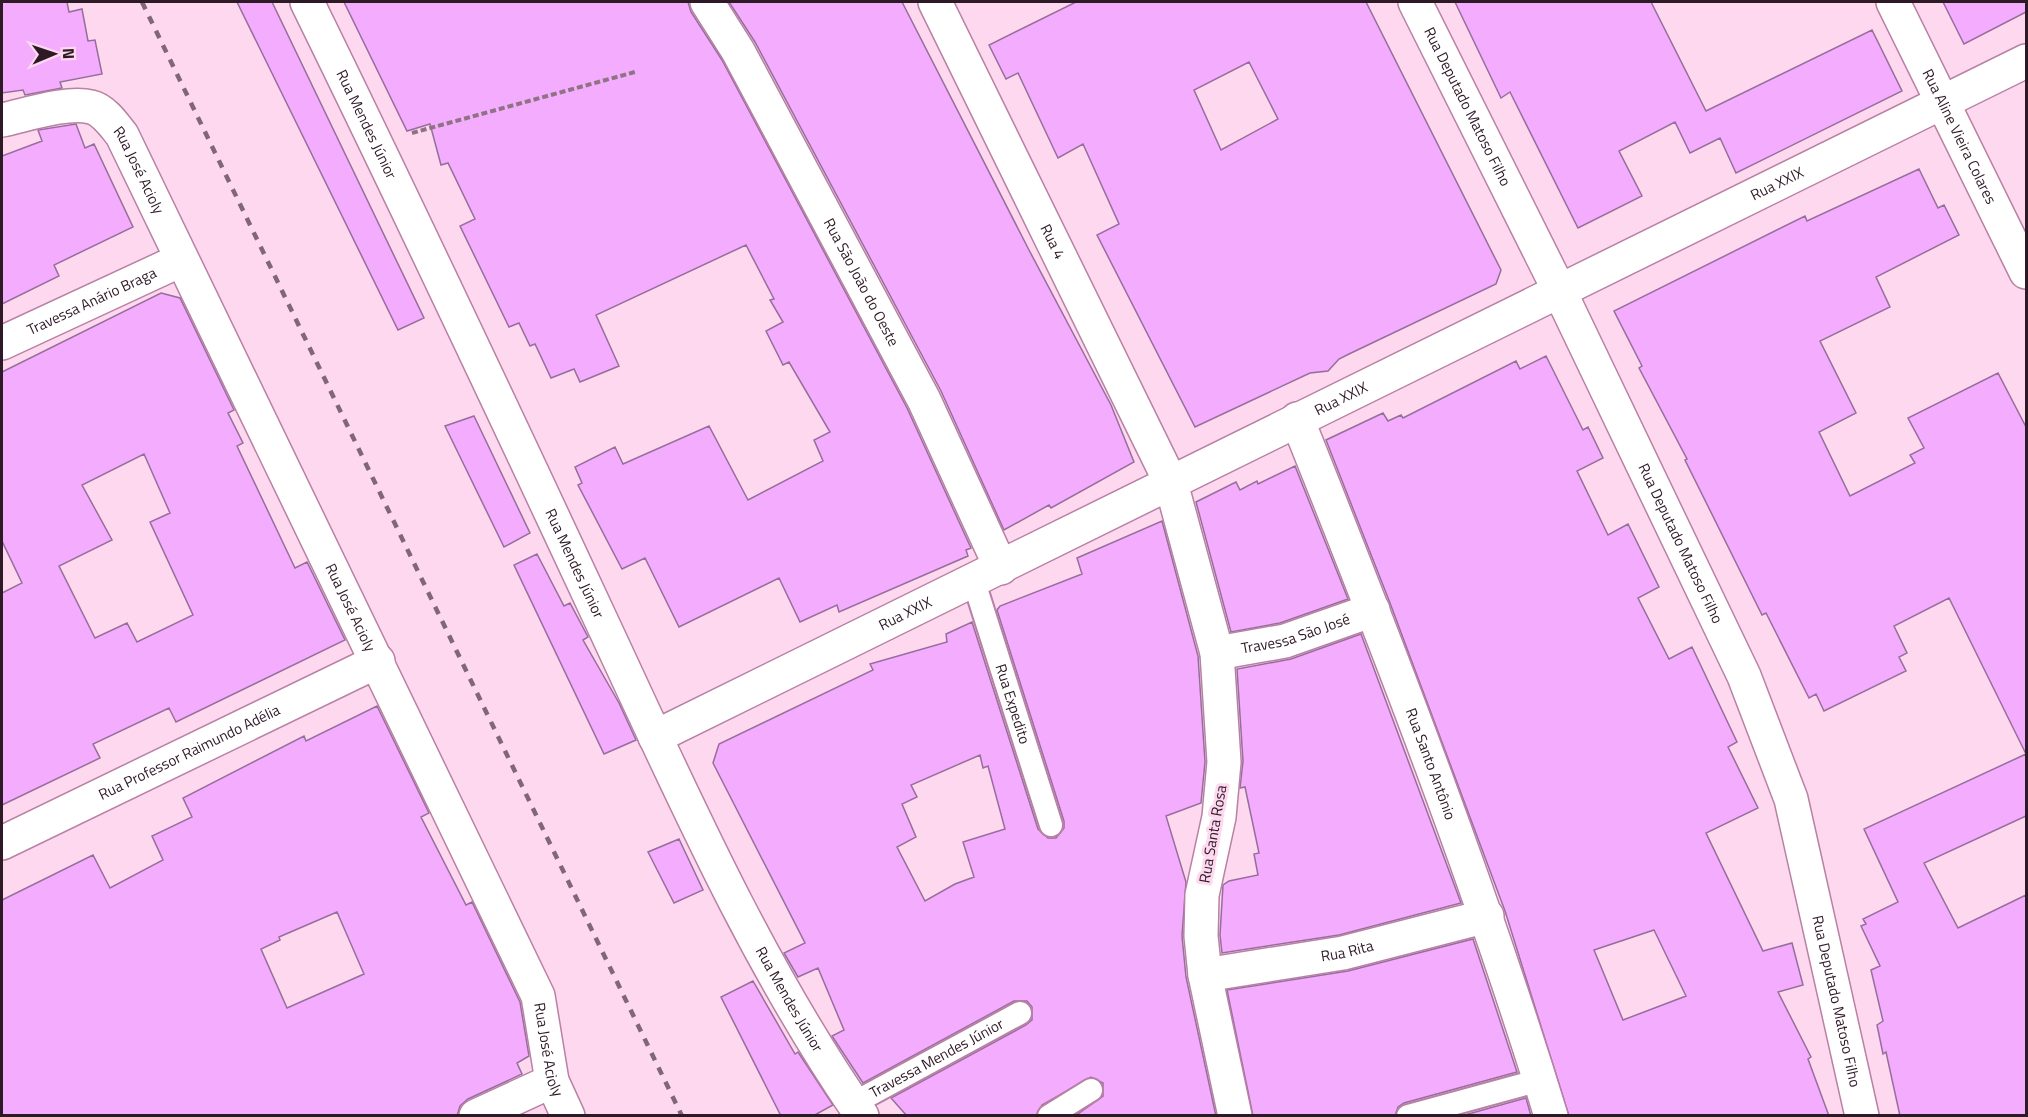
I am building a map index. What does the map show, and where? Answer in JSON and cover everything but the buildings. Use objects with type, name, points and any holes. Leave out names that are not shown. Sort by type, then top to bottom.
[{"type":"street","name":"Rua Mendes Júnior","points":[[307,2],[376,143],[655,737],[748,924],[812,1042],[858,1109]]},
{"type":"street","name":"Rua São João do Oeste","points":[[706,2],[738,51],[924,400],[987,575]]},
{"type":"street","name":"Rua 4","points":[[935,2],[1171,483]]},
{"type":"street","name":"Rua Deputado Matoso Filho","points":[[1415,2],[1559,290],[1744,676],[1791,799],[1862,1116]]},
{"type":"street","name":"Rua Aline Vieira Colares","points":[[1893,2],[2026,272]]},
{"type":"street","name":"Rua XXIX","points":[[655,737],[2026,61]]},
{"type":"street","name":"Rua José Acioly","points":[[2,120],[65,107],[91,107],[102,112],[127,146],[538,996],[552,1082],[568,1116]]},
{"type":"street","name":"Travessa Anário Braga","points":[[2,343],[181,260]]},
{"type":"street","name":"Rua Santo Antônio","points":[[1297,419],[1373,610],[1487,916],[1551,1116]]},
{"type":"street","name":"Rua Santa Rosa","points":[[1171,483],[1217,653],[1224,762],[1219,817],[1202,895],[1200,936],[1205,975],[1235,1116]]},
{"type":"street","name":"Travessa São José","points":[[1217,653],[1285,641],[1373,610]]},
{"type":"street","name":"Rua Professor Raimundo Adélia","points":[[2,843],[378,661]]},
{"type":"street","name":"Rua Rita","points":[[1205,975],[1343,953],[1487,916]]},
{"type":"street","points":[[476,1116],[552,1082]]},
{"type":"lane","name":"Rua Expedito","points":[[987,575],[1051,825]]},
{"type":"lane","name":"Travessa Mendes Júnior","points":[[858,1109],[1020,1013]]},
{"type":"lane","points":[[1408,1116],[1540,1080]]},
{"type":"lane","points":[[1049,1116],[1091,1090]]},
{"type":"path","points":[[376,143],[635,72]]},
{"type":"railway","points":[[142,2],[682,1116]]}]
